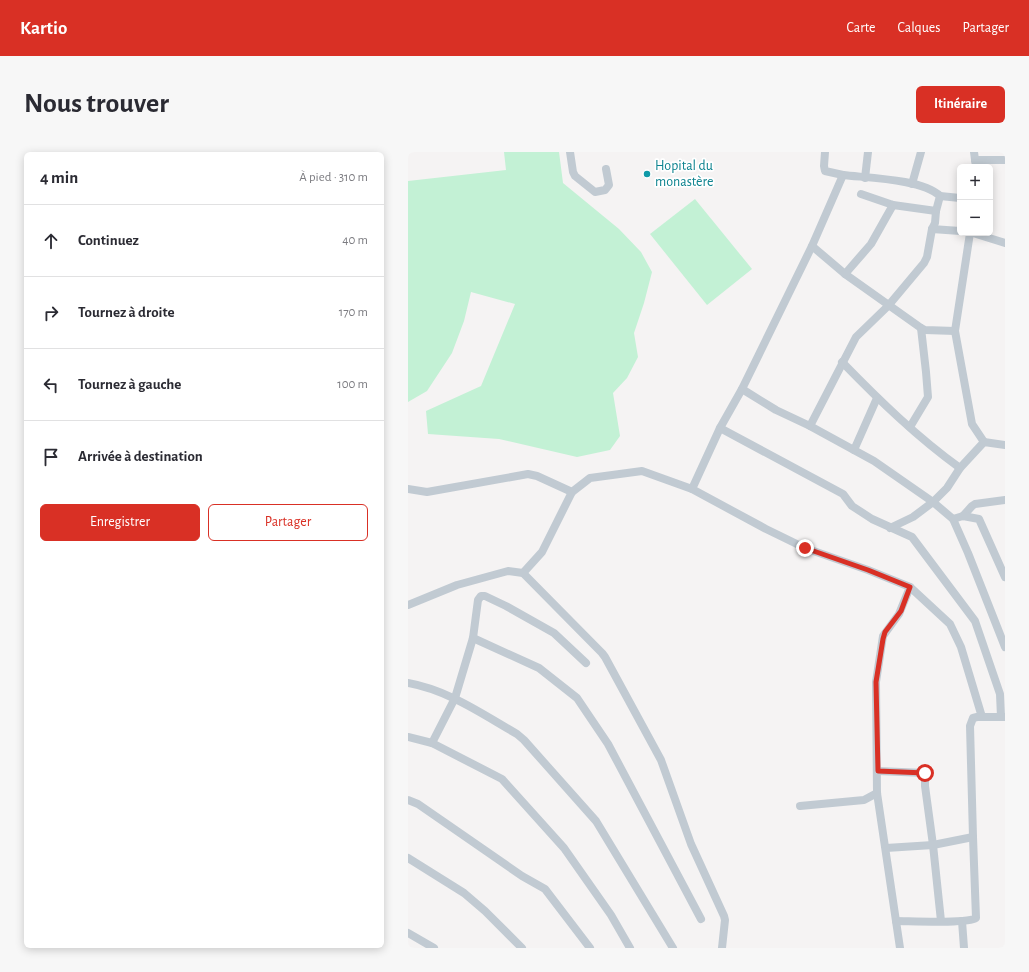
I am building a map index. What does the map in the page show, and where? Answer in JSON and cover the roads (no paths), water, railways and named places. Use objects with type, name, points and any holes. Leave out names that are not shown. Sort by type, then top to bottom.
[{"type":"street","points":[[570,152],[575,176],[595,192],[606,190],[609,185],[606,169]]},
{"type":"street","points":[[825,152],[825,171],[843,175],[912,184],[936,191],[940,196],[957,198]]},
{"type":"street","points":[[865,178],[868,152]]},
{"type":"street","points":[[912,184],[921,152]]},
{"type":"street","points":[[975,160],[1005,160]]},
{"type":"street","points":[[692,489],[720,428],[742,389],[812,246],[843,175]]},
{"type":"street","points":[[861,194],[893,205],[936,211]]},
{"type":"street","points":[[810,426],[856,337],[888,306],[924,263],[932,229],[935,223],[936,211],[940,196]]},
{"type":"street","points":[[845,274],[871,244],[893,205]]},
{"type":"street","points":[[932,229],[957,231]]},
{"type":"street","points":[[971,236],[955,331],[972,424],[984,442],[1005,445]]},
{"type":"street","points":[[981,236],[1005,243]]},
{"type":"street","points":[[812,246],[845,274],[888,306],[917,324],[920,328],[925,330],[955,331]]},
{"type":"street","points":[[910,427],[928,397],[920,328]]},
{"type":"street","points":[[842,362],[877,398],[937,451],[960,468]]},
{"type":"street","points":[[742,389],[776,410],[810,426],[874,461],[933,502],[953,519],[1005,647]]},
{"type":"street","points":[[854,450],[877,398]]},
{"type":"street","points":[[720,428],[844,494],[852,506],[890,528],[912,537],[975,622],[1000,694],[1003,717],[973,718],[970,726],[977,917],[975,920],[962,921],[896,921]]},
{"type":"street","points":[[890,528],[913,517],[933,502],[947,488],[960,468],[984,442]]},
{"type":"street","points":[[523,572],[542,552],[572,492],[593,477],[642,471],[692,489],[766,529],[805,548],[868,570],[910,587],[950,624],[961,647],[982,717]]},
{"type":"street","points":[[408,489],[427,492],[528,474],[537,476],[572,492]]},
{"type":"street","points":[[963,516],[975,504],[1005,500]]},
{"type":"street","points":[[953,519],[963,516],[977,518],[981,522],[1005,577]]},
{"type":"street","points":[[408,605],[457,585],[508,571],[523,572],[602,653],[661,760],[691,844],[724,916],[725,920],[722,948]]},
{"type":"street","points":[[900,948],[877,793],[876,682],[885,632],[901,611],[910,587]]},
{"type":"street","points":[[432,743],[455,698],[473,638],[478,600],[481,596],[485,596],[506,606],[554,633],[586,663]]},
{"type":"street","points":[[473,638],[542,670],[577,698],[608,744],[701,919]]},
{"type":"street","points":[[408,683],[420,685],[455,698],[520,737],[594,819],[673,948]]},
{"type":"street","points":[[408,737],[432,743],[502,779],[564,848],[614,919],[630,948]]},
{"type":"street","points":[[878,771],[925,773],[925,786],[941,921]]},
{"type":"street","points":[[800,806],[864,800],[877,793]]},
{"type":"street","points":[[408,800],[418,804],[522,876],[545,889],[590,948]]},
{"type":"street","points":[[886,848],[933,845],[973,837]]},
{"type":"street","points":[[408,858],[464,893],[485,911],[522,948]]},
{"type":"street","points":[[962,921],[964,948]]},
{"type":"street","points":[[408,933],[434,948]]},
{"type":"place","name":"Hopital du monastère","points":[[647,174]]}]
